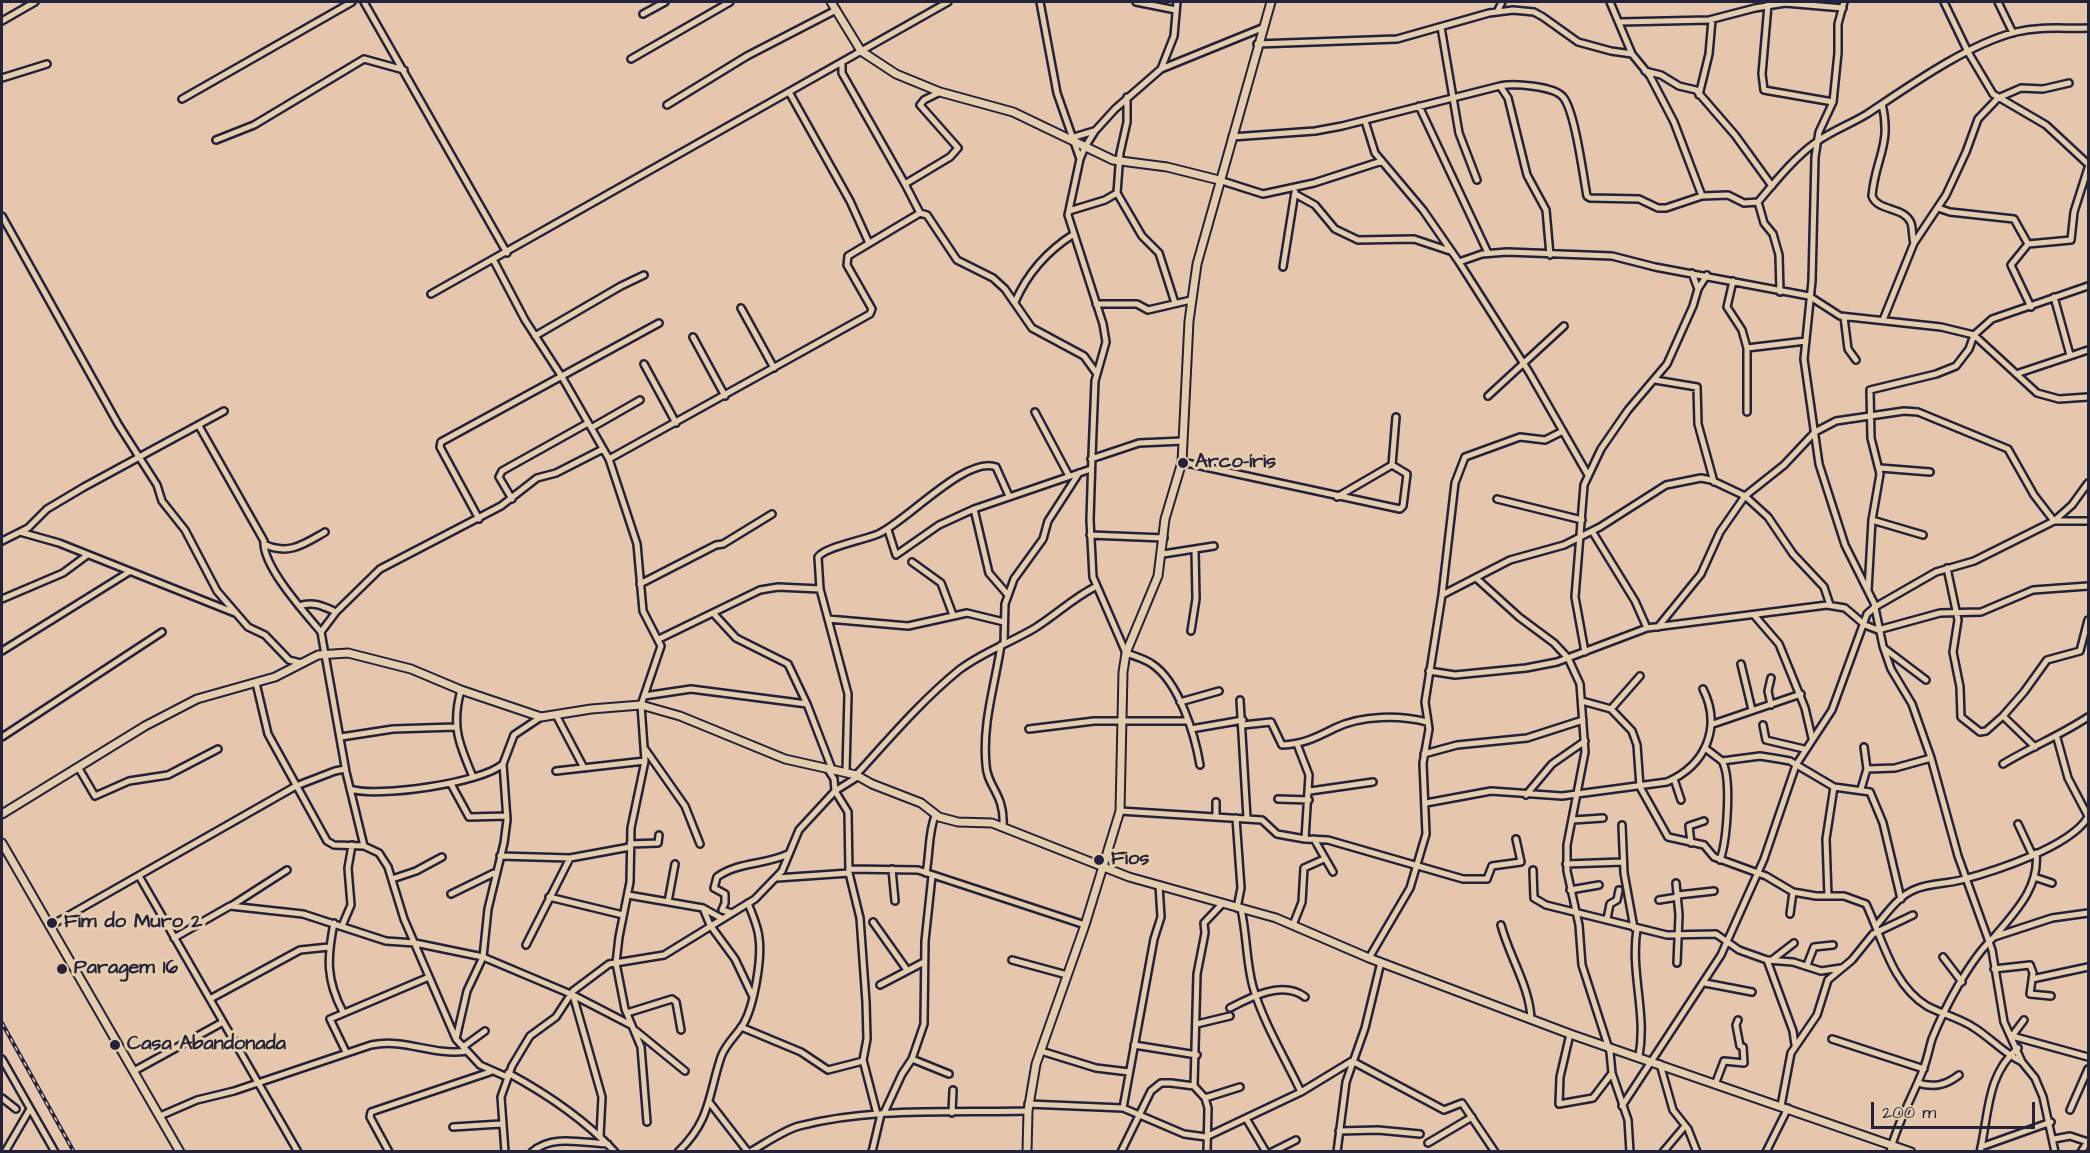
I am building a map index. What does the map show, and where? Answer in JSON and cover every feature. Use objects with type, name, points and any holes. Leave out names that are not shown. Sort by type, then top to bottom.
[{"type":"street","points":[[2,21],[35,2]]},
{"type":"street","points":[[182,99],[352,2]]},
{"type":"street","points":[[364,2],[507,253]]},
{"type":"street","points":[[643,14],[664,2]]},
{"type":"street","points":[[631,59],[730,2]]},
{"type":"street","points":[[831,2],[861,51],[896,75],[940,92],[1013,112],[1119,161],[1167,167],[1219,180],[1259,194],[1295,192],[1382,161]]},
{"type":"street","points":[[431,294],[494,261],[948,2]]},
{"type":"street","points":[[1040,2],[1052,72],[1071,138],[1080,159]]},
{"type":"street","points":[[1136,2],[1176,10]]},
{"type":"street","points":[[1161,69],[1173,40],[1177,2]]},
{"type":"street","points":[[1027,1152],[1028,1107],[1041,1051],[1104,868],[1120,812],[1120,721],[1126,653],[1158,576],[1163,554],[1166,514],[1182,462],[1191,300],[1197,264],[1270,2]]},
{"type":"street","points":[[1497,12],[1502,2]]},
{"type":"street","points":[[1610,2],[1632,54],[1646,71],[1674,122],[1702,196]]},
{"type":"street","points":[[1615,10],[1617,2]]},
{"type":"street","points":[[1944,2],[1968,52],[1998,98],[2046,125],[2088,166],[2074,212],[2071,240],[2028,244],[2013,262],[2011,268],[2031,307]]},
{"type":"street","points":[[1998,2],[2013,33]]},
{"type":"street","points":[[1620,22],[1712,20],[1768,5],[1785,3],[1843,4],[1838,24],[1838,53],[1833,102],[1816,142],[1806,341],[1805,369],[1821,474],[1850,559],[1875,607],[1878,630],[1892,669],[1912,704],[1931,758],[1966,879],[1992,950],[2004,1022],[2018,1048],[2022,1062],[2035,1078],[2051,1122],[2055,1152]]},
{"type":"street","points":[[1768,5],[1762,74],[1764,90],[1833,102]]},
{"type":"street","points":[[667,105],[747,56],[836,10]]},
{"type":"street","points":[[1257,44],[1397,39],[1497,12],[1534,12],[1578,42],[1632,54]]},
{"type":"street","points":[[1699,95],[1709,54],[1712,20]]},
{"type":"street","points":[[1232,137],[1315,131],[1365,121],[1500,86],[1521,83],[1558,93],[1564,99],[1576,136],[1587,196],[1590,198],[1639,199],[1658,208],[1666,208],[1702,196],[1728,195],[1744,203],[1758,202],[1816,142],[1968,52],[2013,33],[2050,26],[2088,28]]},
{"type":"street","points":[[1441,27],[1451,98],[1460,133],[1477,180]]},
{"type":"street","points":[[1200,765],[1191,729],[1180,702],[1156,667],[1126,653],[1095,587],[1090,535],[1091,469],[1097,374],[1106,342],[1069,211],[1080,159],[1085,147],[1095,130],[1127,97],[1161,69],[1262,28]]},
{"type":"street","points":[[216,140],[254,125],[322,82],[364,59],[404,70]]},
{"type":"street","points":[[842,62],[842,73],[920,213],[927,216],[957,260],[993,278],[1015,303],[1032,328],[1084,356],[1097,374]]},
{"type":"street","points":[[2,78],[47,64]]},
{"type":"street","points":[[1646,71],[1661,75],[1679,86],[1690,87],[1699,95],[1735,135],[1772,186]]},
{"type":"street","points":[[1883,320],[1914,243],[1938,208],[1960,166],[1978,119],[1998,98],[2024,87],[2043,89],[2069,83]]},
{"type":"street","points":[[1500,86],[1508,98],[1527,175],[1546,210],[1550,255]]},
{"type":"street","points":[[789,92],[850,201],[868,243]]},
{"type":"street","points":[[905,184],[957,150],[957,145],[920,105],[924,100],[940,92]]},
{"type":"street","points":[[1127,97],[1127,122],[1119,161],[1117,193],[1142,236],[1159,253],[1175,303]]},
{"type":"street","points":[[1882,104],[1886,123],[1886,141],[1872,196],[1877,204],[1903,214],[1908,220],[1914,243]]},
{"type":"street","points":[[1419,106],[1488,253]]},
{"type":"street","points":[[1365,121],[1371,146],[1423,210],[1459,262],[1522,362],[1588,475]]},
{"type":"street","points":[[1071,138],[1095,130]]},
{"type":"street","points":[[1295,192],[1315,205],[1335,230],[1358,240],[1414,240],[1451,251]]},
{"type":"street","points":[[1283,267],[1295,192]]},
{"type":"street","points":[[1069,211],[1105,200],[1117,193]]},
{"type":"street","points":[[1758,202],[1764,223],[1773,234],[1779,255],[1780,292]]},
{"type":"street","points":[[1938,208],[1950,212],[2014,219],[2028,244]]},
{"type":"street","points":[[609,459],[872,312],[846,262],[850,254],[920,213]]},
{"type":"street","points":[[2,216],[138,458],[157,485],[162,501],[184,530],[217,591],[248,627],[265,635],[284,656],[301,663]]},
{"type":"street","points":[[1015,303],[1025,281],[1047,253],[1074,234]]},
{"type":"street","points":[[1459,262],[1488,253],[1612,256],[1780,292],[1809,296],[1845,317],[1941,327],[1974,335],[2037,393],[2059,399],[2088,397]]},
{"type":"street","points":[[494,261],[535,336],[562,377],[609,459],[635,534],[640,557],[640,584],[645,616],[659,639],[661,650],[641,705],[645,761],[630,846],[628,895],[616,963],[627,1013],[641,1047],[647,1122]]},
{"type":"street","points":[[1692,273],[1698,289]]},
{"type":"street","points":[[535,336],[644,275]]},
{"type":"street","points":[[1585,652],[1575,597],[1584,485],[1597,455],[1628,410],[1655,380],[1676,346],[1698,289],[1707,275]]},
{"type":"street","points":[[1733,281],[1727,307],[1742,330],[1747,348],[1747,412]]},
{"type":"street","points":[[1868,591],[1872,520],[1880,468],[1872,448],[1871,389],[1926,377],[1956,366],[1969,349],[1974,335],[1992,319],[2088,286]]},
{"type":"street","points":[[2054,297],[2070,355]]},
{"type":"street","points":[[1096,304],[1137,304],[1148,310],[1191,300]]},
{"type":"street","points":[[741,308],[774,368]]},
{"type":"street","points":[[1845,317],[1848,349],[1856,360]]},
{"type":"street","points":[[479,519],[440,447],[441,442],[659,323]]},
{"type":"street","points":[[1488,396],[1522,362],[1564,326]]},
{"type":"street","points":[[693,337],[725,396]]},
{"type":"street","points":[[1747,348],[1806,341]]},
{"type":"street","points":[[2016,374],[2088,350]]},
{"type":"street","points":[[644,364],[676,423]]},
{"type":"street","points":[[1655,380],[1697,387],[1698,424],[1714,482]]},
{"type":"street","points":[[512,499],[499,477],[502,471],[640,400]]},
{"type":"street","points":[[2,541],[28,528],[47,509],[224,411]]},
{"type":"street","points":[[1658,627],[1701,574],[1720,532],[1745,496],[1784,465],[1815,432],[1836,421],[1904,411],[1918,412],[2008,448],[2034,495],[2054,521]]},
{"type":"street","points":[[1035,412],[1069,476]]},
{"type":"street","points":[[1392,465],[1396,417]]},
{"type":"street","points":[[200,426],[217,453],[284,587],[321,632],[345,769],[364,846]]},
{"type":"street","points":[[1369,958],[1405,898],[1426,834],[1424,754],[1428,722],[1424,708],[1442,595],[1455,483],[1463,459],[1520,437],[1545,440],[1563,431]]},
{"type":"street","points":[[1092,459],[1139,443],[1183,441]]},
{"type":"street","points":[[321,632],[336,612],[380,569],[479,519],[512,499],[537,478],[556,473],[603,449]]},
{"type":"street","points":[[1182,462],[1400,509],[1407,474],[1392,465]]},
{"type":"street","points":[[1337,497],[1392,465]]},
{"type":"street","points":[[846,771],[848,694],[820,589],[817,560],[820,553],[858,543],[888,530],[953,479],[985,466],[996,467],[1009,496]]},
{"type":"street","points":[[1880,468],[1930,472]]},
{"type":"street","points":[[888,530],[896,555],[939,525],[974,509],[1091,469]]},
{"type":"street","points":[[1003,826],[1002,803],[986,767],[987,720],[1003,644],[1008,595],[1014,579],[1043,538],[1048,521],[1080,472]]},
{"type":"street","points":[[1442,595],[1510,560],[1551,550],[1592,531],[1666,485],[1701,478],[1745,496],[1768,517],[1793,554],[1820,581],[1829,596],[1830,605]]},
{"type":"street","points":[[1622,1107],[1650,1060],[1706,982],[1727,941],[1758,873],[1796,765],[1832,710],[1863,623],[1875,607],[1947,568],[1974,561],[2054,521],[2072,505],[2088,483]]},
{"type":"street","points":[[1497,499],[1582,520]]},
{"type":"street","points":[[974,509],[989,573],[1008,595]]},
{"type":"street","points":[[640,584],[716,545],[723,544],[772,514]]},
{"type":"street","points":[[1872,520],[1923,535]]},
{"type":"street","points":[[2054,521],[2088,521]]},
{"type":"street","points":[[1592,531],[1635,601],[1647,628]]},
{"type":"street","points":[[20,532],[58,543],[236,614]]},
{"type":"street","points":[[264,544],[279,549],[298,548],[325,532]]},
{"type":"street","points":[[1090,535],[1164,538]]},
{"type":"street","points":[[1163,554],[1214,546]]},
{"type":"street","points":[[1191,631],[1196,599],[1195,550]]},
{"type":"street","points":[[2,599],[63,573],[86,556]]},
{"type":"street","points":[[912,562],[941,583],[953,615]]},
{"type":"street","points":[[1947,568],[1957,612],[1953,652],[1960,687],[1962,719],[1983,732],[2003,716],[2047,660],[2080,651],[2088,620]]},
{"type":"street","points":[[2,651],[129,572]]},
{"type":"street","points":[[1476,578],[1554,643],[1568,658],[1576,672],[1582,701],[1585,741],[1578,793],[1567,845],[1566,864],[1576,913],[1585,978],[1607,1047],[1622,1107],[1628,1120],[1630,1152]]},
{"type":"street","points":[[659,639],[760,590],[778,586],[820,589]]},
{"type":"street","points":[[1429,671],[1455,675],[1526,668],[1568,658],[1647,628],[1830,605],[1845,608],[1863,623],[1878,630],[1940,613],[1981,612],[2033,590],[2088,586]]},
{"type":"street","points":[[505,1152],[501,1124],[501,1097],[508,1075],[530,1036],[556,1017],[572,995],[601,970],[616,963],[664,955],[748,903],[777,878],[799,830],[835,791],[857,775],[942,685],[977,657],[1036,627],[1095,587]]},
{"type":"street","points":[[299,606],[308,603],[318,604],[336,612]]},
{"type":"street","points":[[828,619],[908,626],[967,613],[1004,622]]},
{"type":"street","points":[[714,614],[736,638],[788,664],[807,704],[835,791],[848,812],[849,871],[856,895],[861,927],[867,1028],[863,1062],[881,1114]]},
{"type":"street","points":[[1754,615],[1779,644],[1801,694],[1812,738]]},
{"type":"street","points":[[2,737],[162,632]]},
{"type":"street","points":[[1884,648],[1926,680]]},
{"type":"street","points":[[2,814],[145,726],[197,699],[275,677],[325,653],[348,653],[399,665],[460,690],[541,717],[591,709],[641,705],[712,728],[784,759],[857,775],[872,784],[921,803],[935,816],[958,822],[992,823],[1003,826],[1104,868],[1293,925],[1369,958],[1570,1034],[1716,1082],[1891,1149],[1911,1152]]},
{"type":"street","points":[[1741,664],[1752,710]]},
{"type":"street","points":[[1611,709],[1640,676]]},
{"type":"street","points":[[1771,678],[1768,691],[1771,705]]},
{"type":"street","points":[[255,683],[268,734],[330,844],[364,846],[380,853],[392,879],[404,919],[456,1039],[480,1065],[526,1083],[600,1136],[615,1152]]},
{"type":"street","points":[[644,696],[691,689],[807,704]]},
{"type":"street","points":[[1426,803],[1491,791],[1562,796],[1640,787],[1674,779],[1705,748],[1713,724],[1703,689]]},
{"type":"street","points":[[460,690],[455,727],[458,741],[473,777]]},
{"type":"street","points":[[1180,702],[1219,691]]},
{"type":"street","points":[[1713,724],[1801,694]]},
{"type":"street","points":[[1240,700],[1247,818]]},
{"type":"street","points":[[1582,701],[1611,709],[1635,735],[1640,787],[1668,837],[1704,845],[1720,860],[1758,873],[1793,892],[1850,897],[1866,904],[1894,966],[1911,991],[1927,1006],[1974,1027],[2008,1056],[2022,1062]]},
{"type":"street","points":[[556,715],[584,768]]},
{"type":"street","points":[[1191,729],[1243,722],[1271,722],[1281,744],[1297,744],[1325,735],[1335,728],[1383,716],[1428,722]]},
{"type":"street","points":[[2003,716],[2035,747]]},
{"type":"street","points":[[456,1039],[467,992],[483,957],[494,873],[500,856],[507,816],[502,764],[514,735],[541,717]]},
{"type":"street","points":[[2004,764],[2057,738],[2088,717]]},
{"type":"street","points":[[1424,754],[1457,745],[1527,738],[1584,720]]},
{"type":"street","points":[[1029,729],[1094,721],[1186,721]]},
{"type":"street","points":[[1763,724],[1766,740],[1804,750]]},
{"type":"street","points":[[341,737],[393,729],[455,727]]},
{"type":"street","points":[[1766,1152],[1784,1107],[1789,1059],[1795,1045],[1817,1015],[1828,980],[1877,929],[1901,898],[1916,888],[1966,879],[2034,854],[2061,840],[2088,820],[2068,778],[2057,738]]},
{"type":"street","points":[[1526,795],[1544,771],[1585,741]]},
{"type":"street","points":[[1297,744],[1309,775],[1310,791],[1305,839]]},
{"type":"street","points":[[644,747],[685,806],[700,844]]},
{"type":"street","points":[[1861,789],[1867,769],[1864,747]]},
{"type":"street","points":[[1705,748],[1722,760],[1727,772],[1720,860]]},
{"type":"street","points":[[78,767],[95,796],[132,780],[168,775],[218,749]]},
{"type":"street","points":[[1722,760],[1760,756],[1779,759],[1796,765],[1834,787],[1870,792],[1883,823],[1901,898]]},
{"type":"street","points":[[1867,769],[1895,768],[1931,758]]},
{"type":"street","points":[[556,771],[645,761]]},
{"type":"street","points":[[350,789],[374,791],[451,784],[502,764]]},
{"type":"street","points":[[50,926],[296,786],[345,769]]},
{"type":"street","points":[[1674,779],[1681,800]]},
{"type":"street","points":[[1310,791],[1373,782]]},
{"type":"street","points":[[451,784],[469,817],[507,816]]},
{"type":"street","points":[[1828,896],[1826,838],[1834,787]]},
{"type":"street","points":[[1278,799],[1309,800]]},
{"type":"street","points":[[1216,802],[1216,817]]},
{"type":"street","points":[[1120,812],[1262,820],[1277,834],[1328,840],[1462,879],[1487,879],[1492,866],[1521,862],[1516,839]]},
{"type":"street","points":[[926,873],[930,854],[931,827],[935,816]]},
{"type":"street","points":[[1236,818],[1241,876],[1239,909],[1246,931],[1249,972],[1256,996],[1301,1092]]},
{"type":"street","points":[[1573,820],[1603,818]]},
{"type":"street","points":[[1691,843],[1689,826],[1704,821]]},
{"type":"street","points":[[1891,1149],[1924,1069],[1932,1040],[1945,1014],[1962,982],[1988,943],[2021,906],[2034,877],[2034,854],[2018,824]]},
{"type":"street","points":[[1622,825],[1623,862],[1636,928],[1634,958],[1642,1023],[1639,1056]]},
{"type":"street","points":[[500,856],[570,858],[658,843],[659,835]]},
{"type":"street","points":[[1314,839],[1324,859],[1334,872]]},
{"type":"street","points":[[2,843],[180,1152]]},
{"type":"street","points":[[342,926],[351,905],[348,868],[352,845]]},
{"type":"street","points":[[732,913],[722,910],[725,903],[724,894],[714,888],[717,877],[729,868],[765,863],[788,854]]},
{"type":"street","points":[[392,879],[442,857]]},
{"type":"street","points":[[526,945],[570,858]]},
{"type":"street","points":[[1293,925],[1302,902],[1304,868],[1324,859]]},
{"type":"street","points":[[1566,864],[1623,862]]},
{"type":"street","points":[[668,902],[675,864]]},
{"type":"street","points":[[777,878],[892,869],[926,873],[1085,925]]},
{"type":"street","points":[[892,869],[895,901]]},
{"type":"street","points":[[174,938],[287,870]]},
{"type":"street","points":[[1533,870],[1534,898],[1546,904],[1636,928],[1678,935],[1709,933],[1727,941],[1739,951],[1769,960],[1807,965],[1821,971],[1841,968]]},
{"type":"street","points":[[451,894],[494,873]]},
{"type":"street","points":[[139,876],[298,1152]]},
{"type":"street","points":[[872,1152],[881,1114],[912,1059],[924,1024],[924,962],[933,876]]},
{"type":"street","points":[[2034,877],[2052,883]]},
{"type":"street","points":[[1676,883],[1678,896],[1677,963]]},
{"type":"street","points":[[1123,1108],[1161,917],[1159,885]]},
{"type":"street","points":[[1570,890],[1599,885]]},
{"type":"street","points":[[1607,919],[1610,904],[1617,900],[1619,890]]},
{"type":"street","points":[[1659,900],[1714,891]]},
{"type":"street","points":[[1790,914],[1793,892]]},
{"type":"street","points":[[628,895],[703,908],[721,918]]},
{"type":"street","points":[[549,897],[623,915]]},
{"type":"street","points":[[678,1152],[699,1127],[710,1102],[723,1052],[741,1027],[752,996],[760,951],[757,928],[748,903]]},
{"type":"street","points":[[1194,1086],[1197,1055],[1197,974],[1205,933],[1204,922],[1222,904]]},
{"type":"street","points":[[230,906],[303,914],[386,941],[415,943],[483,957],[572,995],[634,1028],[685,1071]]},
{"type":"street","points":[[703,908],[710,925],[735,959],[752,996]]},
{"type":"street","points":[[1994,937],[2052,918],[2088,913]]},
{"type":"street","points":[[1877,929],[1913,915]]},
{"type":"street","points":[[873,922],[907,970]]},
{"type":"street","points":[[334,923],[329,947],[330,983],[343,1012]]},
{"type":"street","points":[[1501,925],[1508,949],[1528,994],[1531,1019]]},
{"type":"street","points":[[1769,960],[1794,944]]},
{"type":"street","points":[[1807,965],[1814,947],[1833,945]]},
{"type":"street","points":[[210,999],[300,950],[329,947]]},
{"type":"street","points":[[1943,957],[1962,982]]},
{"type":"street","points":[[1012,960],[1067,975]]},
{"type":"street","points":[[1769,960],[1793,1031],[1795,1045]]},
{"type":"street","points":[[880,985],[924,962]]},
{"type":"street","points":[[1338,1152],[1343,1093],[1370,1012],[1381,962]]},
{"type":"street","points":[[1994,969],[2030,965],[2032,979],[2030,994],[2050,996]]},
{"type":"street","points":[[2032,979],[2088,967]]},
{"type":"street","points":[[346,1052],[330,1020],[343,1012],[429,977]]},
{"type":"street","points":[[1706,982],[1752,992]]},
{"type":"street","points":[[1230,1008],[1256,996],[1281,990],[1292,991],[1305,997]]},
{"type":"street","points":[[572,995],[601,1093],[600,1136]]},
{"type":"street","points":[[627,1013],[672,999],[676,1002],[681,1030]]},
{"type":"street","points":[[1197,1024],[1230,1016]]},
{"type":"street","points":[[1716,1082],[1724,1061],[1744,1062],[1743,1047],[1740,1046],[1737,1030],[1738,1020]]},
{"type":"street","points":[[2012,1036],[2024,1020]]},
{"type":"street","points":[[134,1071],[223,1022]]},
{"type":"street","points":[[741,1027],[801,1052],[828,1070],[863,1062]]},
{"type":"street","points":[[160,1116],[197,1100],[258,1083],[346,1052],[394,1042],[436,1052],[465,1049],[485,1031]]},
{"type":"street","points":[[1570,1034],[1560,1077],[1559,1104],[1593,1098],[1612,1073]]},
{"type":"street","points":[[2012,1036],[2088,1057]]},
{"type":"street","points":[[1832,1039],[1924,1069]]},
{"type":"street","points":[[1134,1045],[1197,1055]]},
{"type":"street","points":[[1980,1149],[1989,1095],[2008,1056],[2018,1048]]},
{"type":"street","points":[[1041,1051],[1096,1068],[1129,1072]]},
{"type":"street","points":[[2,1059],[55,1152]]},
{"type":"street","points":[[912,1059],[949,1074]]},
{"type":"street","points":[[710,1102],[749,1152],[800,1126],[837,1118],[1028,1107],[1123,1108],[1184,1134],[1206,1137],[1247,1120],[1301,1092],[1352,1061]]},
{"type":"street","points":[[1352,1061],[1444,1110],[1462,1103],[1495,1152]]},
{"type":"street","points":[[1660,1064],[1673,1110],[1685,1126],[1697,1152]]},
{"type":"street","points":[[2070,1110],[2088,1069]]},
{"type":"street","points":[[389,1152],[370,1117],[371,1112],[492,1071]]},
{"type":"street","points":[[1918,1083],[1944,1084],[1959,1075]]},
{"type":"street","points":[[1121,1152],[1151,1091],[1161,1083],[1194,1086],[1205,1098],[1208,1108],[1207,1152]]},
{"type":"street","points":[[1205,1098],[1240,1087]]},
{"type":"street","points":[[952,1113],[953,1090]]},
{"type":"street","points":[[2,1098],[16,1108]]},
{"type":"street","points":[[5,1152],[30,1109]]},
{"type":"street","points":[[1428,1143],[1472,1117]]},
{"type":"street","points":[[1247,1120],[1266,1152]]},
{"type":"street","points":[[1980,1149],[2051,1122]]},
{"type":"street","points":[[453,1127],[501,1124]]},
{"type":"street","points":[[1663,1152],[1685,1126]]},
{"type":"street","points":[[1339,1131],[1378,1130],[1420,1134]]},
{"type":"street","points":[[2054,1139],[2079,1137],[2088,1142],[2081,1152]]},
{"type":"street","points":[[2,1138],[9,1142]]},
{"type":"street","points":[[1272,1152],[1296,1140]]},
{"type":"street","points":[[532,1152],[544,1143],[557,1141],[608,1144]]},
{"type":"railway","points":[[2,1023],[74,1152]]},
{"type":"place","name":"Arco-íris","points":[[1183,463]]},
{"type":"place","name":"Fios","points":[[1099,860]]},
{"type":"place","name":"Fim do Muro 2","points":[[52,923]]},
{"type":"place","name":"Paragem 16","points":[[62,969]]},
{"type":"place","name":"Casa Abandonada","points":[[115,1045]]}]
